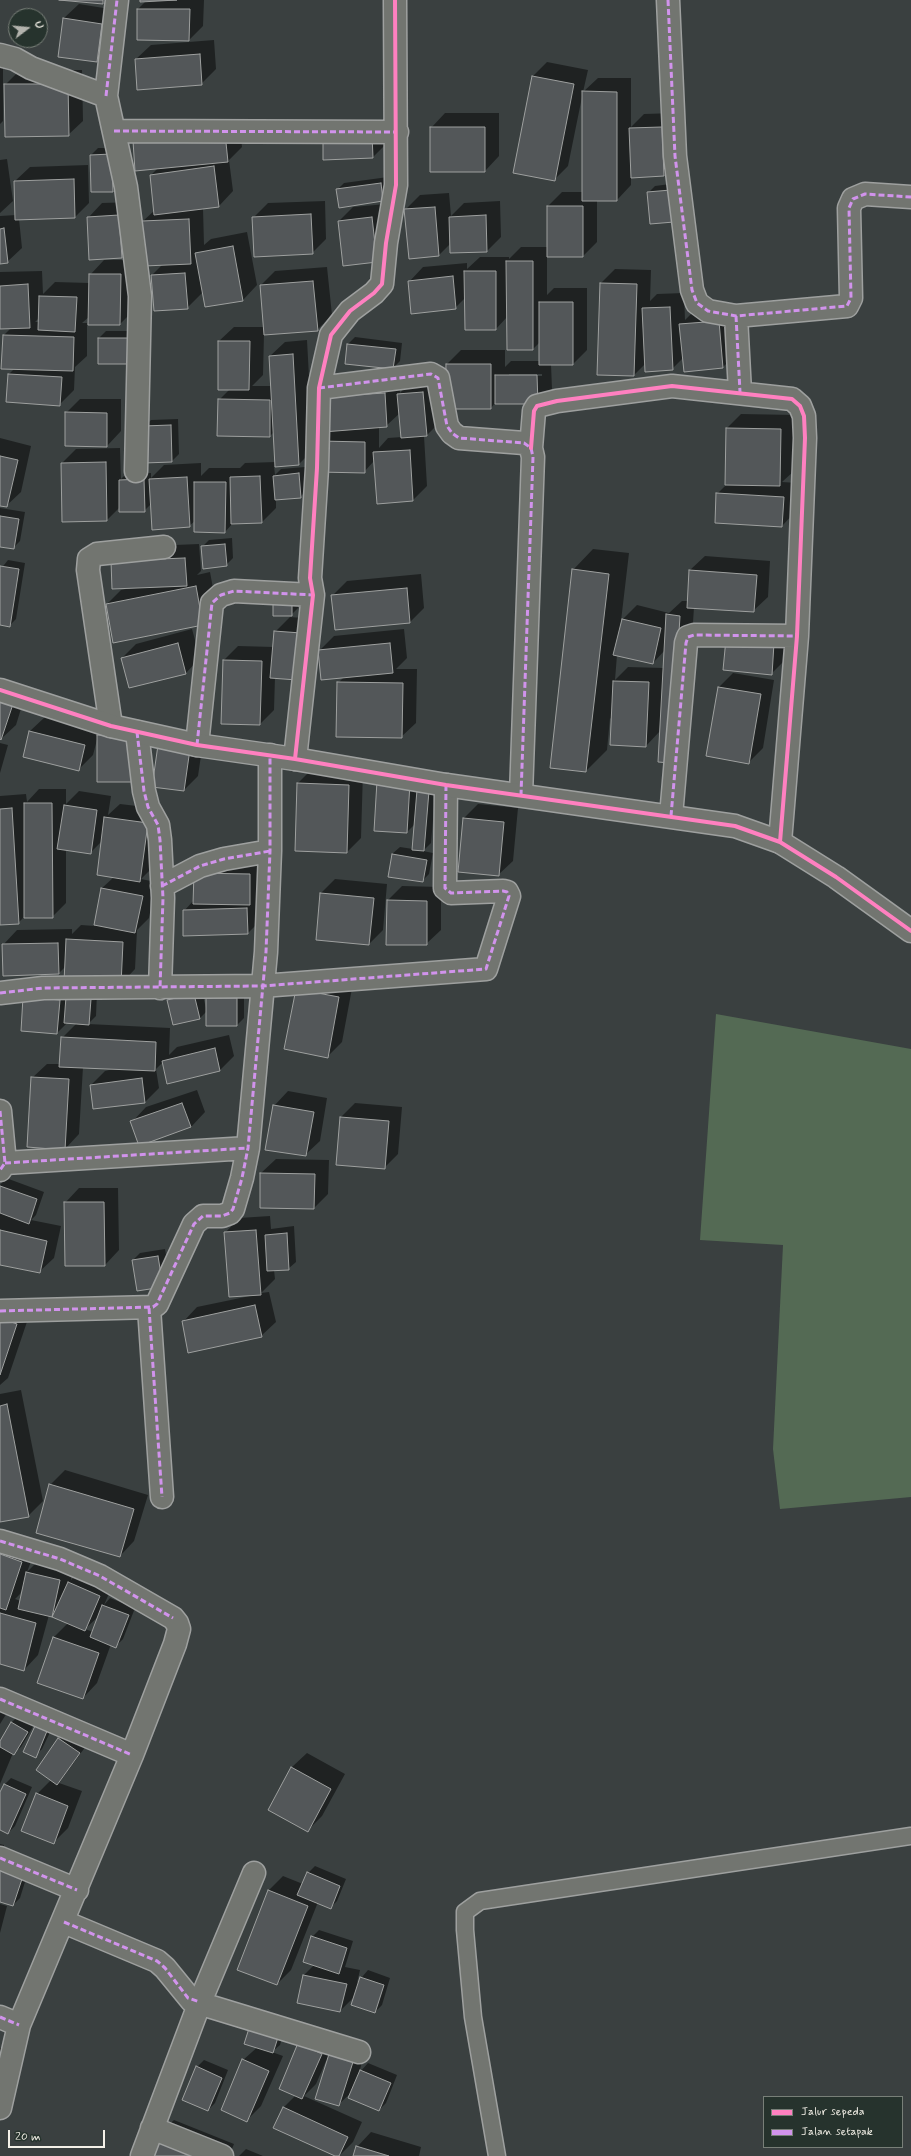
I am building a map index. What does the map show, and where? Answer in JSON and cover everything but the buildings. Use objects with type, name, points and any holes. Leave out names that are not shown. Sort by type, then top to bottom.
[{"type":"street","points":[[117,0],[106,96],[126,187],[140,296],[136,471]]},
{"type":"street","points":[[295,759],[313,596],[310,578],[317,468],[319,388],[331,334],[350,311],[374,293],[382,284],[386,243],[396,185],[397,132],[395,0]]},
{"type":"street","points":[[668,0],[675,156],[692,290],[697,303],[708,311],[736,316],[847,306],[851,298],[850,208],[853,200],[865,194],[911,197]]},
{"type":"street","points":[[0,55],[15,59],[31,68],[106,96]]},
{"type":"street","points":[[114,131],[397,132]]},
{"type":"street","points":[[736,316],[740,392]]},
{"type":"street","points":[[319,388],[431,374],[438,378],[447,426],[452,433],[459,438],[524,443],[531,448]]},
{"type":"street","points":[[521,795],[533,457],[531,448],[534,411],[537,406],[544,403],[672,386],[740,392],[792,399],[800,406],[804,416],[797,636],[780,842]]},
{"type":"street","points":[[111,726],[88,570],[89,559],[97,554],[164,547]]},
{"type":"street","points":[[197,745],[212,603],[221,595],[234,591],[313,596]]},
{"type":"street","points":[[672,816],[686,643],[688,637],[797,636]]},
{"type":"street","points":[[0,690],[111,726],[197,745],[295,759],[446,785],[735,826],[780,842],[836,877],[911,931]]},
{"type":"street","points":[[137,732],[144,791],[148,807],[158,826],[160,840],[162,886],[160,988]]},
{"type":"street","points":[[0,1311],[149,1308],[157,1304],[198,1219],[203,1216],[222,1216],[230,1213],[233,1209],[242,1178],[248,1148],[262,986],[270,851],[270,755]]},
{"type":"street","points":[[0,993],[43,988],[262,986],[486,969],[509,896],[507,892],[503,891],[451,894],[446,888],[446,785]]},
{"type":"street","points":[[162,886],[200,866],[224,859],[270,851]]},
{"type":"street","points":[[0,1111],[3,1167],[248,1148]]},
{"type":"street","points":[[149,1308],[162,1497]]},
{"type":"street","points":[[0,1541],[60,1559],[100,1576],[173,1618],[177,1623],[177,1637],[132,1755],[64,1922],[10,2021],[0,2108]]},
{"type":"street","points":[[0,1699],[132,1755]]},
{"type":"street","points":[[0,1858],[77,1890]]},
{"type":"street","points":[[142,2156],[200,2002],[254,1873]]},
{"type":"street","points":[[64,1922],[157,1961],[165,1968],[188,1998],[359,2052]]},
{"type":"street","points":[[152,2128],[222,2156]]},
{"type":"lane","points":[[497,2156],[473,2017],[465,1930],[465,1912],[480,1901],[911,1836]]},
{"type":"green space","points":[[716,1014],[911,1049],[911,1497],[780,1509],[773,1449],[783,1245],[700,1240]]},
{"type":"marked path","points":[[106,96],[117,0]]},
{"type":"marked path","points":[[668,0],[675,156],[692,290],[697,303],[708,311],[736,316],[847,306],[851,298],[849,208],[853,199],[865,194],[911,197]]},
{"type":"marked path","points":[[114,131],[397,132]]},
{"type":"marked path","points":[[736,316],[740,392]]},
{"type":"marked path","points":[[319,388],[431,374],[438,378],[447,426],[452,433],[459,438],[524,443],[531,448],[533,457],[521,795]]},
{"type":"marked path","points":[[197,745],[212,603],[221,595],[234,591],[313,595]]},
{"type":"marked path","points":[[671,816],[686,643],[688,637],[694,635],[797,636],[797,633]]},
{"type":"marked path","points":[[137,732],[144,791],[148,807],[158,825],[160,840],[163,898],[160,988]]},
{"type":"marked path","points":[[0,1311],[153,1307],[157,1304],[194,1224],[203,1216],[222,1216],[230,1213],[233,1209],[242,1178],[248,1148],[266,952],[270,851],[270,755]]},
{"type":"marked path","points":[[0,993],[43,988],[262,986],[486,969],[509,896],[507,892],[503,891],[451,893],[445,888],[446,785]]},
{"type":"marked path","points":[[162,886],[200,866],[224,859],[270,851]]},
{"type":"marked path","points":[[0,1111],[5,1163],[0,1170]]},
{"type":"marked path","points":[[5,1163],[248,1148]]},
{"type":"marked path","points":[[149,1308],[162,1497]]},
{"type":"marked path","points":[[0,1541],[60,1559],[100,1576],[173,1618]]},
{"type":"marked path","points":[[0,1699],[132,1755]]},
{"type":"marked path","points":[[0,1858],[77,1890]]},
{"type":"marked path","points":[[64,1922],[157,1961],[165,1968],[188,1998],[200,2002]]},
{"type":"marked path","points":[[0,2017],[19,2025]]},
{"type":"cycle path","points":[[295,759],[313,595],[310,578],[317,468],[319,388],[331,335],[350,311],[374,293],[382,284],[386,243],[396,185],[395,0]]},
{"type":"cycle path","points":[[531,448],[534,411],[537,406],[557,401],[672,386],[792,399],[800,406],[804,416],[805,438],[797,636],[780,842]]},
{"type":"cycle path","points":[[0,690],[111,726],[197,745],[295,759],[446,785],[735,826],[780,842],[836,877],[911,931]]}]
